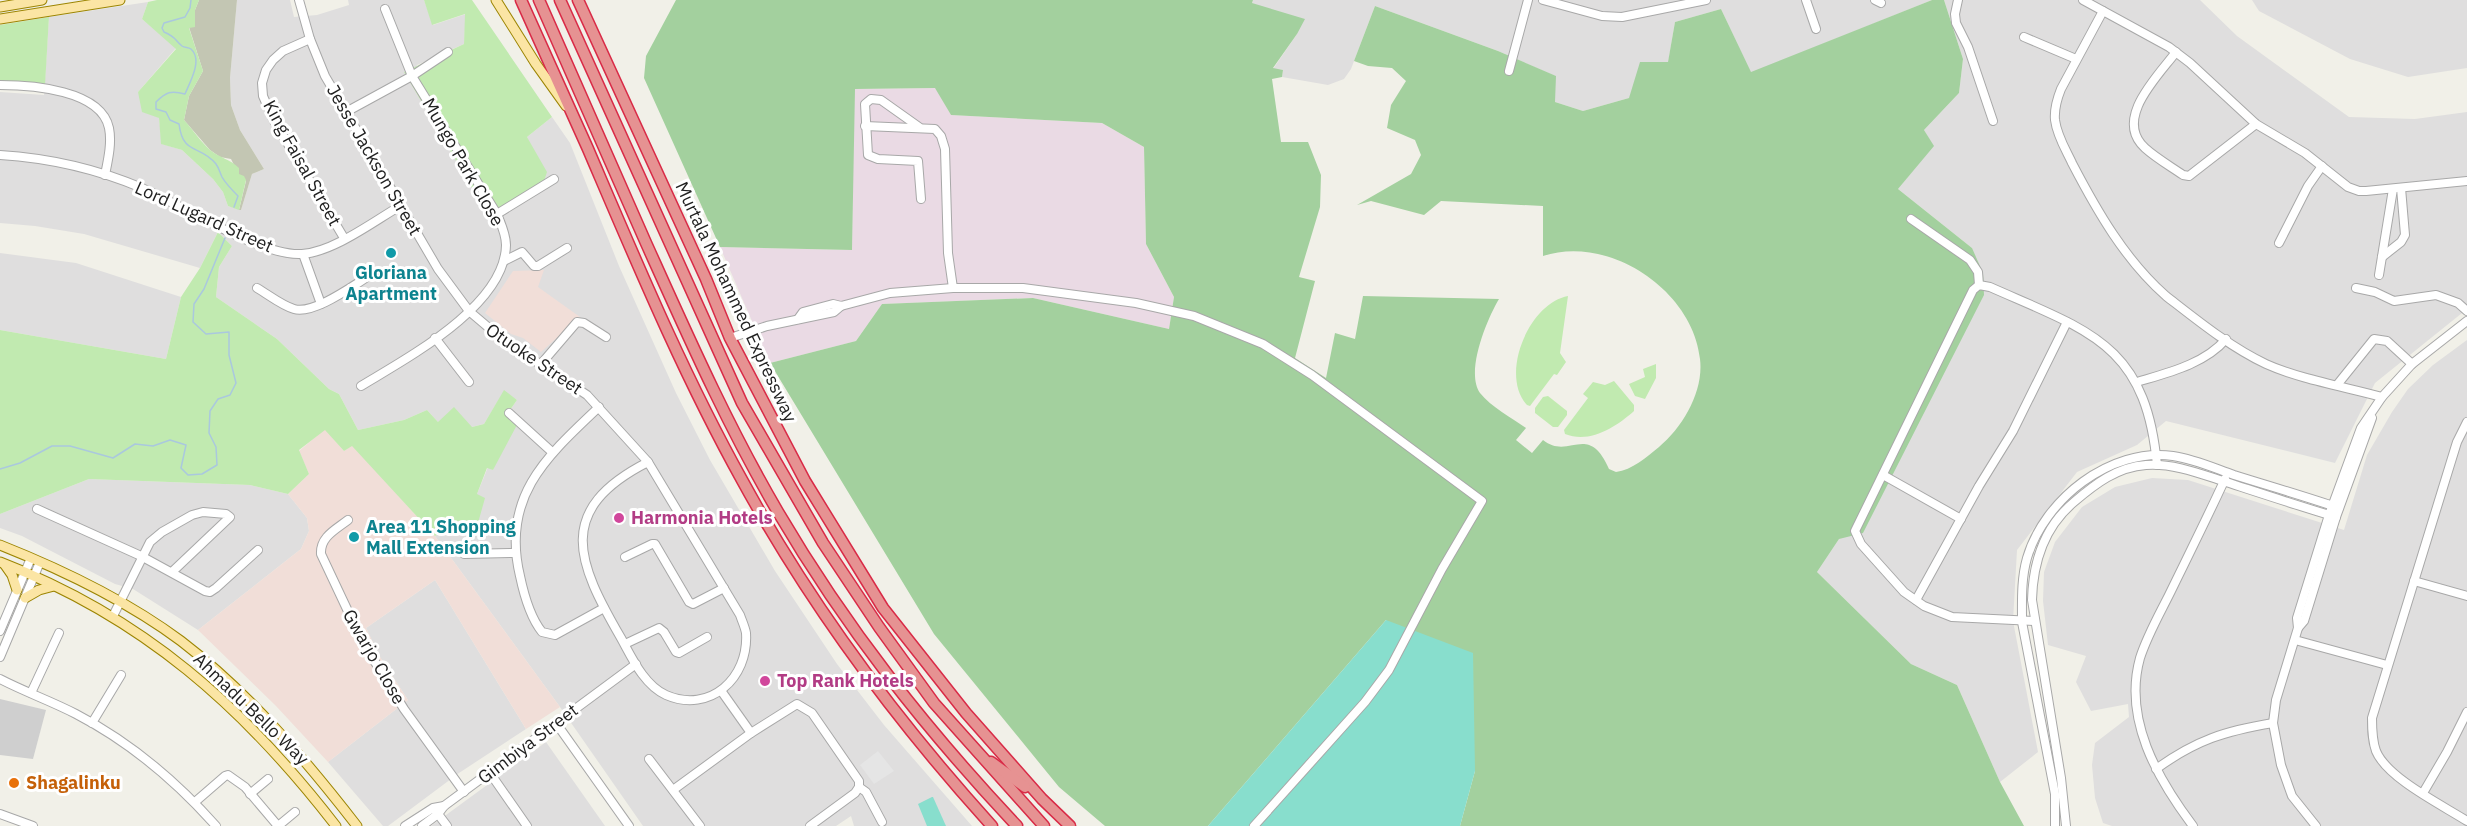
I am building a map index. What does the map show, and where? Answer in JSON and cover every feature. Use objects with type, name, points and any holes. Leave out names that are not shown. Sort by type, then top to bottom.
[{"type":"highway","points":[[521,0],[680,358],[742,481],[808,590],[887,702],[992,826]]},
{"type":"highway","name":"Murtala Mohammed Expressway","points":[[560,0],[742,404],[823,543],[879,627],[934,703],[1044,826]]},
{"type":"highway","name":"Murtala Mohammed Expressway","points":[[578,0],[706,279],[730,338],[805,482],[883,608],[966,713],[1042,799],[1070,826]]},
{"type":"highway","points":[[539,1],[555,77]]},
{"type":"highway","points":[[539,1],[705,376],[778,513],[826,591],[879,664],[930,730],[1017,826]]},
{"type":"highway","points":[[742,481],[778,513]]},
{"type":"highway","points":[[805,482],[823,543]]},
{"type":"highway","points":[[879,664],[887,702]]},
{"type":"highway","points":[[976,751],[1042,799]]},
{"type":"main road","points":[[0,7],[42,0]]},
{"type":"main road","points":[[0,20],[120,0]]},
{"type":"main road","points":[[496,0],[536,64],[571,113]]},
{"type":"main road","name":"Ahmadu Bello Way","points":[[0,545],[120,601],[181,641],[245,698],[315,772],[357,826]]},
{"type":"main road","points":[[2,562],[12,575],[17,590]]},
{"type":"main road","name":"Ahmadu Bello Way","points":[[2,562],[113,616],[171,656],[233,709],[303,784],[336,826]]},
{"type":"main road","points":[[25,598],[39,590],[54,586]]},
{"type":"street","points":[[1509,71],[1528,0]]},
{"type":"street","points":[[1543,0],[1602,16],[1622,17],[1706,0]]},
{"type":"street","points":[[1806,0],[1816,30]]},
{"type":"street","points":[[1958,0],[1956,23],[1968,47],[1993,121]]},
{"type":"street","points":[[2083,0],[2176,52],[2256,124],[2305,153],[2348,187],[2360,192],[2467,181]]},
{"type":"street","name":"Jesse Jackson Street","points":[[299,2],[310,39],[325,76],[438,269],[469,311]]},
{"type":"street","name":"Mungo Park Close","points":[[361,386],[435,338],[469,311],[486,293],[504,261],[505,235],[497,214],[412,76],[385,9]]},
{"type":"street","points":[[2103,11],[2076,59],[2056,102],[2055,122],[2059,137],[2081,180],[2116,238],[2154,286],[2226,339],[2267,364],[2382,397]]},
{"type":"street","points":[[2024,37],[2076,59]]},
{"type":"street","name":"King Faisal Street","points":[[310,39],[283,51],[273,60],[264,76],[263,96],[273,119],[344,238]]},
{"type":"street","points":[[346,112],[412,76],[448,52]]},
{"type":"street","points":[[2176,52],[2141,99],[2135,114],[2134,132],[2144,148],[2182,175],[2189,176],[2256,124]]},
{"type":"street","points":[[0,85],[69,94],[80,97],[100,111],[109,126],[111,138],[105,175]]},
{"type":"street","points":[[920,128],[876,98],[868,100],[865,104],[866,150],[870,157],[918,161],[921,199]]},
{"type":"street","points":[[865,126],[935,129],[943,141],[948,253],[953,288]]},
{"type":"street","name":"Lord Lugard Street","points":[[0,155],[31,158],[105,175],[143,189],[258,244],[287,254],[303,254],[325,249],[400,206]]},
{"type":"street","points":[[2279,243],[2308,186],[2322,166]]},
{"type":"street","points":[[497,214],[554,179]]},
{"type":"street","points":[[2382,257],[2404,239],[2402,205],[2397,188]]},
{"type":"street","points":[[2379,275],[2390,206],[2397,188]]},
{"type":"street","points":[[2390,206],[2402,205]]},
{"type":"street","points":[[1911,219],[1970,260],[1978,272],[1979,285]]},
{"type":"street","points":[[504,261],[522,252],[534,266],[538,266],[567,248]]},
{"type":"street","points":[[303,254],[321,304]]},
{"type":"street","points":[[257,288],[297,310],[321,304],[374,273]]},
{"type":"street","points":[[1979,285],[1990,287],[2067,322],[2107,346],[2137,382],[2145,407],[2157,465]]},
{"type":"street","points":[[1979,285],[1973,290],[1856,527],[1856,538],[1904,592],[1952,617],[2034,621]]},
{"type":"street","points":[[730,338],[798,319],[803,312],[833,304],[841,306],[891,293],[953,288],[1041,289],[1136,303],[1194,316],[1263,344],[1312,375],[1482,501],[1389,670],[1365,702],[1254,826]]},
{"type":"street","points":[[2356,288],[2374,292],[2394,301],[2436,295],[2458,303],[2467,311]]},
{"type":"street","name":"Otuoke Street","points":[[469,311],[502,339],[578,388],[599,407],[648,462],[740,615],[746,632],[738,669],[722,692]]},
{"type":"street","points":[[2316,826],[2292,796],[2281,765],[2273,723],[2276,700],[2298,628],[2297,618],[2336,507],[2373,413],[2382,397],[2412,364],[2467,321]]},
{"type":"street","points":[[541,364],[577,322],[584,323],[606,337]]},
{"type":"street","points":[[1916,600],[2013,431],[2067,322]]},
{"type":"street","points":[[435,338],[469,382]]},
{"type":"street","points":[[2137,382],[2212,353],[2226,339]]},
{"type":"street","points":[[2337,384],[2374,339],[2387,341],[2412,364]]},
{"type":"street","points":[[599,407],[552,452],[530,483],[517,519],[514,553],[522,589],[542,632],[555,635],[604,608]]},
{"type":"street","points":[[509,413],[552,452]]},
{"type":"street","points":[[2467,422],[2457,442],[2372,718],[2372,737],[2382,762],[2397,777],[2467,821]]},
{"type":"street","points":[[2055,826],[2055,794],[2022,622],[2023,577],[2027,558],[2042,525],[2058,504],[2087,479],[2105,469],[2122,461],[2156,455],[2183,458],[2336,507]]},
{"type":"street","points":[[648,462],[610,485],[596,499],[584,527],[582,545],[586,562],[604,608],[647,680],[666,695],[689,699],[722,692],[751,733]]},
{"type":"street","points":[[2066,826],[2061,778],[2032,600],[2034,570],[2042,546],[2059,518],[2084,493],[2113,474],[2126,469],[2157,465],[2187,470],[2333,516]]},
{"type":"street","points":[[2193,826],[2174,801],[2142,737],[2137,712],[2137,671],[2145,644],[2228,472]]},
{"type":"street","points":[[1883,475],[1961,519]]},
{"type":"street","points":[[37,508],[141,556],[199,589],[210,592],[258,550]]},
{"type":"street","points":[[113,616],[150,542],[162,532],[192,515],[203,512],[226,514],[230,517],[172,572]]},
{"type":"street","name":"Gwarjo Close","points":[[348,520],[324,539],[320,545],[321,554],[362,641],[404,710],[464,792]]},
{"type":"street","points":[[625,557],[655,544],[689,602],[693,604],[724,588]]},
{"type":"street","points":[[464,554],[514,553]]},
{"type":"street","points":[[0,631],[31,558]]},
{"type":"street","points":[[0,657],[40,562]]},
{"type":"street","points":[[2414,581],[2467,596]]},
{"type":"street","points":[[625,644],[659,628],[676,652],[680,653],[707,637]]},
{"type":"street","points":[[31,693],[59,633]]},
{"type":"street","points":[[2295,640],[2387,665]]},
{"type":"street","name":"Gimbiya Street","points":[[422,826],[436,811],[636,664]]},
{"type":"street","points":[[92,723],[121,675]]},
{"type":"street","points":[[0,680],[92,723],[146,759],[195,802],[216,826]]},
{"type":"street","points":[[673,790],[788,708],[796,704],[804,706],[812,713],[859,780],[859,787],[849,798],[810,826]]},
{"type":"street","points":[[2423,793],[2467,712]]},
{"type":"street","points":[[556,723],[629,826]]},
{"type":"street","points":[[2156,769],[2184,749],[2220,734],[2273,723]]},
{"type":"street","points":[[648,759],[700,826]]},
{"type":"street","points":[[490,773],[527,826]]},
{"type":"street","points":[[195,802],[226,775],[245,787],[276,825],[295,812]]},
{"type":"street","points":[[250,794],[268,779]]},
{"type":"street","points":[[859,787],[866,792],[882,822]]},
{"type":"street","points":[[405,826],[436,811],[447,826]]},
{"type":"street","points":[[0,814],[33,826]]},
{"type":"shaded area","points":[[199,0],[237,0],[230,78],[231,105],[240,130],[264,169],[252,174],[241,210],[239,210],[246,181],[239,175],[231,159],[220,157],[210,150],[184,120],[189,96],[203,71],[189,27],[195,27],[195,10]]},
{"type":"shaded area","points":[[237,0],[290,0],[294,17],[317,15],[349,5],[348,0],[424,0],[433,25],[466,14],[464,44],[417,65],[411,84],[489,216],[544,181],[527,137],[552,117],[570,143],[619,266],[676,393],[710,460],[775,571],[837,664],[884,725],[972,826],[854,826],[851,816],[836,826],[643,826],[560,707],[435,536],[456,521],[477,494],[488,467],[493,470],[510,410],[517,400],[504,391],[484,424],[472,427],[438,422],[427,410],[404,420],[358,430],[339,394],[329,389],[277,339],[216,297],[219,267],[232,246],[218,232],[200,268],[84,234],[0,223],[0,92],[44,95],[49,17],[148,2],[142,19],[176,48],[138,92],[159,118],[162,144],[182,150],[213,179],[223,192],[228,206],[241,210],[252,174],[264,169],[240,130],[231,105],[230,78]]},
{"type":"shaded area","points":[[1253,0],[1932,0],[1751,73],[1721,9],[1675,22],[1668,63],[1629,98],[1583,111],[1555,102],[1555,76],[1498,51],[1375,6],[1351,69],[1344,79],[1328,85],[1282,77],[1283,70],[1273,69],[1297,34],[1252,3]]},
{"type":"shaded area","points":[[1944,0],[2200,0],[2237,36],[2349,117],[2415,119],[2467,112],[2467,309],[2375,383],[2335,463],[2166,421],[2137,445],[2077,472],[2017,550],[2013,621],[2038,752],[2000,782],[1957,685],[1911,664],[1817,572],[1839,539],[1972,248],[1898,189],[1933,146],[1924,130],[1959,93],[1963,59]]},
{"type":"shaded area","points":[[2252,0],[2467,0],[2467,68],[2408,77],[2350,59],[2259,11]]},
{"type":"shaded area","points":[[936,88],[951,115],[1102,123],[1144,147],[1146,244],[1174,297],[1169,329],[1033,298],[882,304],[856,341],[770,363],[720,247],[852,250],[854,89]]},
{"type":"shaded area","points":[[0,253],[76,263],[181,297],[166,359],[0,330]]},
{"type":"shaded area","points":[[544,270],[538,287],[580,317],[541,352],[523,338],[511,334],[485,313],[513,271]]},
{"type":"shaded area","points":[[2467,340],[2467,826],[2112,826],[2103,823],[2095,798],[2092,765],[2095,743],[2129,717],[2128,704],[2091,711],[2076,682],[2086,656],[2048,645],[2043,601],[2044,572],[2055,542],[2082,507],[2115,487],[2152,478],[2188,480],[2344,530],[2367,455],[2392,412],[2408,389],[2433,365]]},
{"type":"shaded area","points":[[325,429],[344,451],[352,445],[435,536],[560,707],[526,729],[435,580],[366,628],[380,657],[408,700],[328,762],[276,706],[198,630],[301,549],[309,531],[307,518],[288,494],[309,474],[299,451]]},
{"type":"shaded area","points":[[89,479],[250,485],[288,494],[307,518],[309,531],[301,549],[198,630],[133,589],[115,584],[22,536],[0,528],[0,514]]},
{"type":"shaded area","points":[[435,580],[526,729],[459,773],[388,826],[383,826],[328,762],[408,700],[380,657],[366,628]]},
{"type":"shaded area","points":[[1386,620],[1473,653],[1475,771],[1460,826],[1208,826]]},
{"type":"shaded area","points":[[0,699],[46,710],[33,759],[0,755]]},
{"type":"shaded area","points":[[546,742],[605,826],[431,826]]},
{"type":"shaded area","points":[[878,751],[894,771],[874,784],[860,765]]},
{"type":"shaded area","points":[[933,797],[946,826],[927,826],[918,804]]},
{"type":"green space","points":[[199,0],[195,10],[195,27],[189,28],[203,71],[189,96],[184,120],[210,150],[236,165],[239,168],[239,174],[244,176],[246,180],[239,210],[228,206],[223,192],[213,179],[182,150],[161,144],[159,118],[142,112],[138,92],[176,49],[142,19],[148,2]]},
{"type":"green space","points":[[424,0],[472,0],[552,117],[527,137],[547,172],[544,181],[489,217],[404,72],[464,44],[465,14],[432,25]]},
{"type":"green space","points":[[676,0],[1253,0],[1252,3],[1305,19],[1273,68],[1283,70],[1282,77],[1272,79],[1281,142],[1308,142],[1321,175],[1320,207],[1299,277],[1315,281],[1295,358],[1326,378],[1335,333],[1355,339],[1363,296],[1499,299],[1484,332],[1476,359],[1476,384],[1480,393],[1496,408],[1526,428],[1516,440],[1532,453],[1543,440],[1561,447],[1586,444],[1601,455],[1609,469],[1616,472],[1644,459],[1668,439],[1684,419],[1699,383],[1700,359],[1694,334],[1682,311],[1664,290],[1643,273],[1619,261],[1594,253],[1568,251],[1543,256],[1543,206],[1441,201],[1424,215],[1371,201],[1357,205],[1411,174],[1421,155],[1415,140],[1387,128],[1391,105],[1406,81],[1392,68],[1368,66],[1354,61],[1375,6],[1498,51],[1556,76],[1555,102],[1583,111],[1629,98],[1640,62],[1668,62],[1675,22],[1721,9],[1751,72],[1932,0],[1944,0],[1963,59],[1959,93],[1924,130],[1934,146],[1898,189],[1972,248],[1983,273],[1984,295],[1863,533],[1839,539],[1817,572],[1911,664],[1957,685],[2000,782],[2024,826],[1460,826],[1475,771],[1386,620],[1208,826],[1105,826],[1059,787],[934,634],[770,363],[856,341],[882,304],[1033,298],[1169,329],[1174,297],[1146,244],[1144,147],[1102,123],[951,115],[935,88],[855,89],[852,250],[720,247],[644,78],[646,56]]},
{"type":"green space","points":[[49,17],[45,85],[0,82],[0,25]]},
{"type":"green space","points":[[218,232],[232,246],[219,267],[216,297],[277,339],[329,389],[339,394],[358,430],[404,420],[427,410],[438,422],[454,407],[472,427],[484,424],[504,390],[517,400],[510,410],[518,423],[493,470],[487,468],[477,494],[485,498],[478,523],[456,521],[435,536],[352,446],[344,451],[325,430],[299,450],[309,474],[288,494],[250,485],[89,479],[0,514],[0,330],[166,359],[181,297],[200,268]]},
{"type":"green space","points":[[1568,296],[1560,353],[1566,362],[1530,406],[1527,405],[1519,392],[1516,376],[1517,359],[1522,342],[1541,312],[1554,301]]},
{"type":"green space","points":[[1656,364],[1656,378],[1645,399],[1635,396],[1629,384],[1645,377],[1643,369]]},
{"type":"green space","points":[[1614,381],[1634,405],[1634,411],[1611,428],[1593,435],[1574,437],[1565,434],[1564,430],[1588,398],[1583,394],[1593,382],[1605,385]]},
{"type":"green space","points":[[1548,396],[1567,411],[1567,415],[1558,427],[1553,427],[1535,413],[1535,408],[1543,397]]},
{"type":"waterway","points":[[191,0],[185,17],[164,23],[162,28],[182,46],[191,49],[196,65],[185,94],[176,92],[166,94],[156,102],[156,109],[166,112],[170,120],[179,124],[181,134],[188,145],[216,164],[224,180],[238,196],[234,207]]},
{"type":"waterway","points":[[0,469],[20,463],[52,446],[70,446],[113,458],[135,444],[153,446],[170,440],[186,445],[181,468],[188,475],[202,474],[217,465],[216,447],[209,433],[210,411],[218,399],[230,395],[236,383],[229,355],[229,332],[206,334],[193,322],[194,304],[204,289],[225,238]]},
{"type":"place","name":"Gloriana Apartment","points":[[391,253]]},
{"type":"place","name":"Harmonia Hotels","points":[[619,518]]},
{"type":"place","name":"Area 11 Shopping Mall Extension","points":[[354,537]]},
{"type":"place","name":"Top Rank Hotels","points":[[765,681]]},
{"type":"place","name":"Shagalinku","points":[[14,783]]}]
